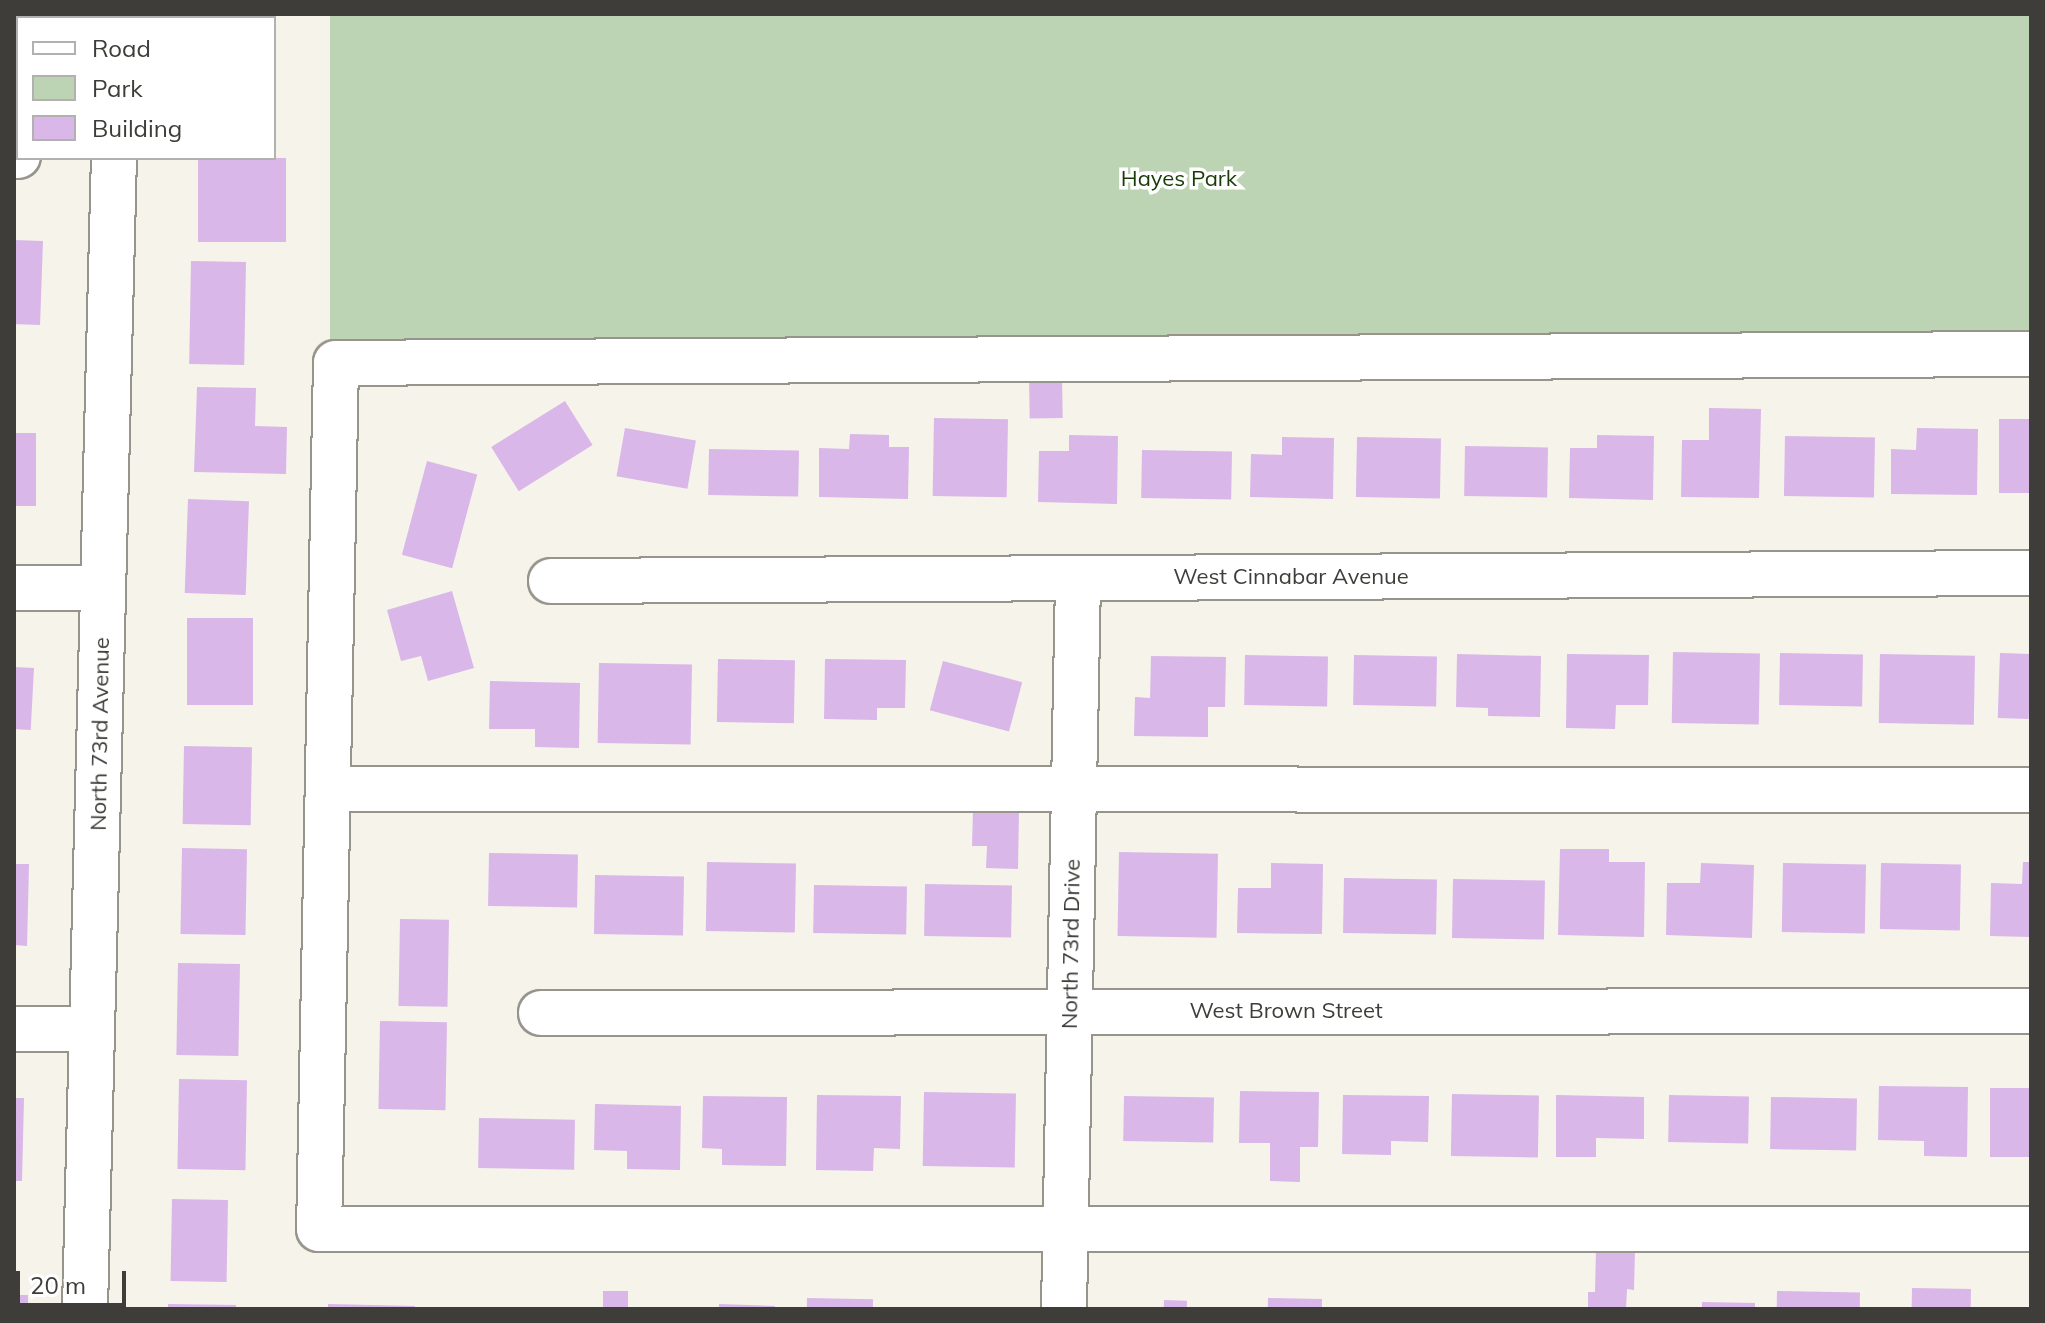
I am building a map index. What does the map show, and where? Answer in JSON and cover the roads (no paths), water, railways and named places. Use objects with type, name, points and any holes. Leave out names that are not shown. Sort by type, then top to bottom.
[{"type":"street","name":"North 73rd Avenue","points":[[85,1309],[114,160]]},
{"type":"street","points":[[2031,354],[336,363],[319,1229],[2031,1229]]},
{"type":"street","name":"West Cinnabar Avenue","points":[[551,581],[2031,573]]},
{"type":"street","name":"North 73rd Drive","points":[[1064,1309],[1078,579]]},
{"type":"street","points":[[14,588],[103,588]]},
{"type":"street","points":[[328,789],[2031,790]]},
{"type":"street","name":"West Brown Street","points":[[541,1013],[2031,1011]]},
{"type":"street","points":[[14,1029],[92,1029]]},
{"type":"park label","name":"Hayes Park","points":[[1179,179]]}]
